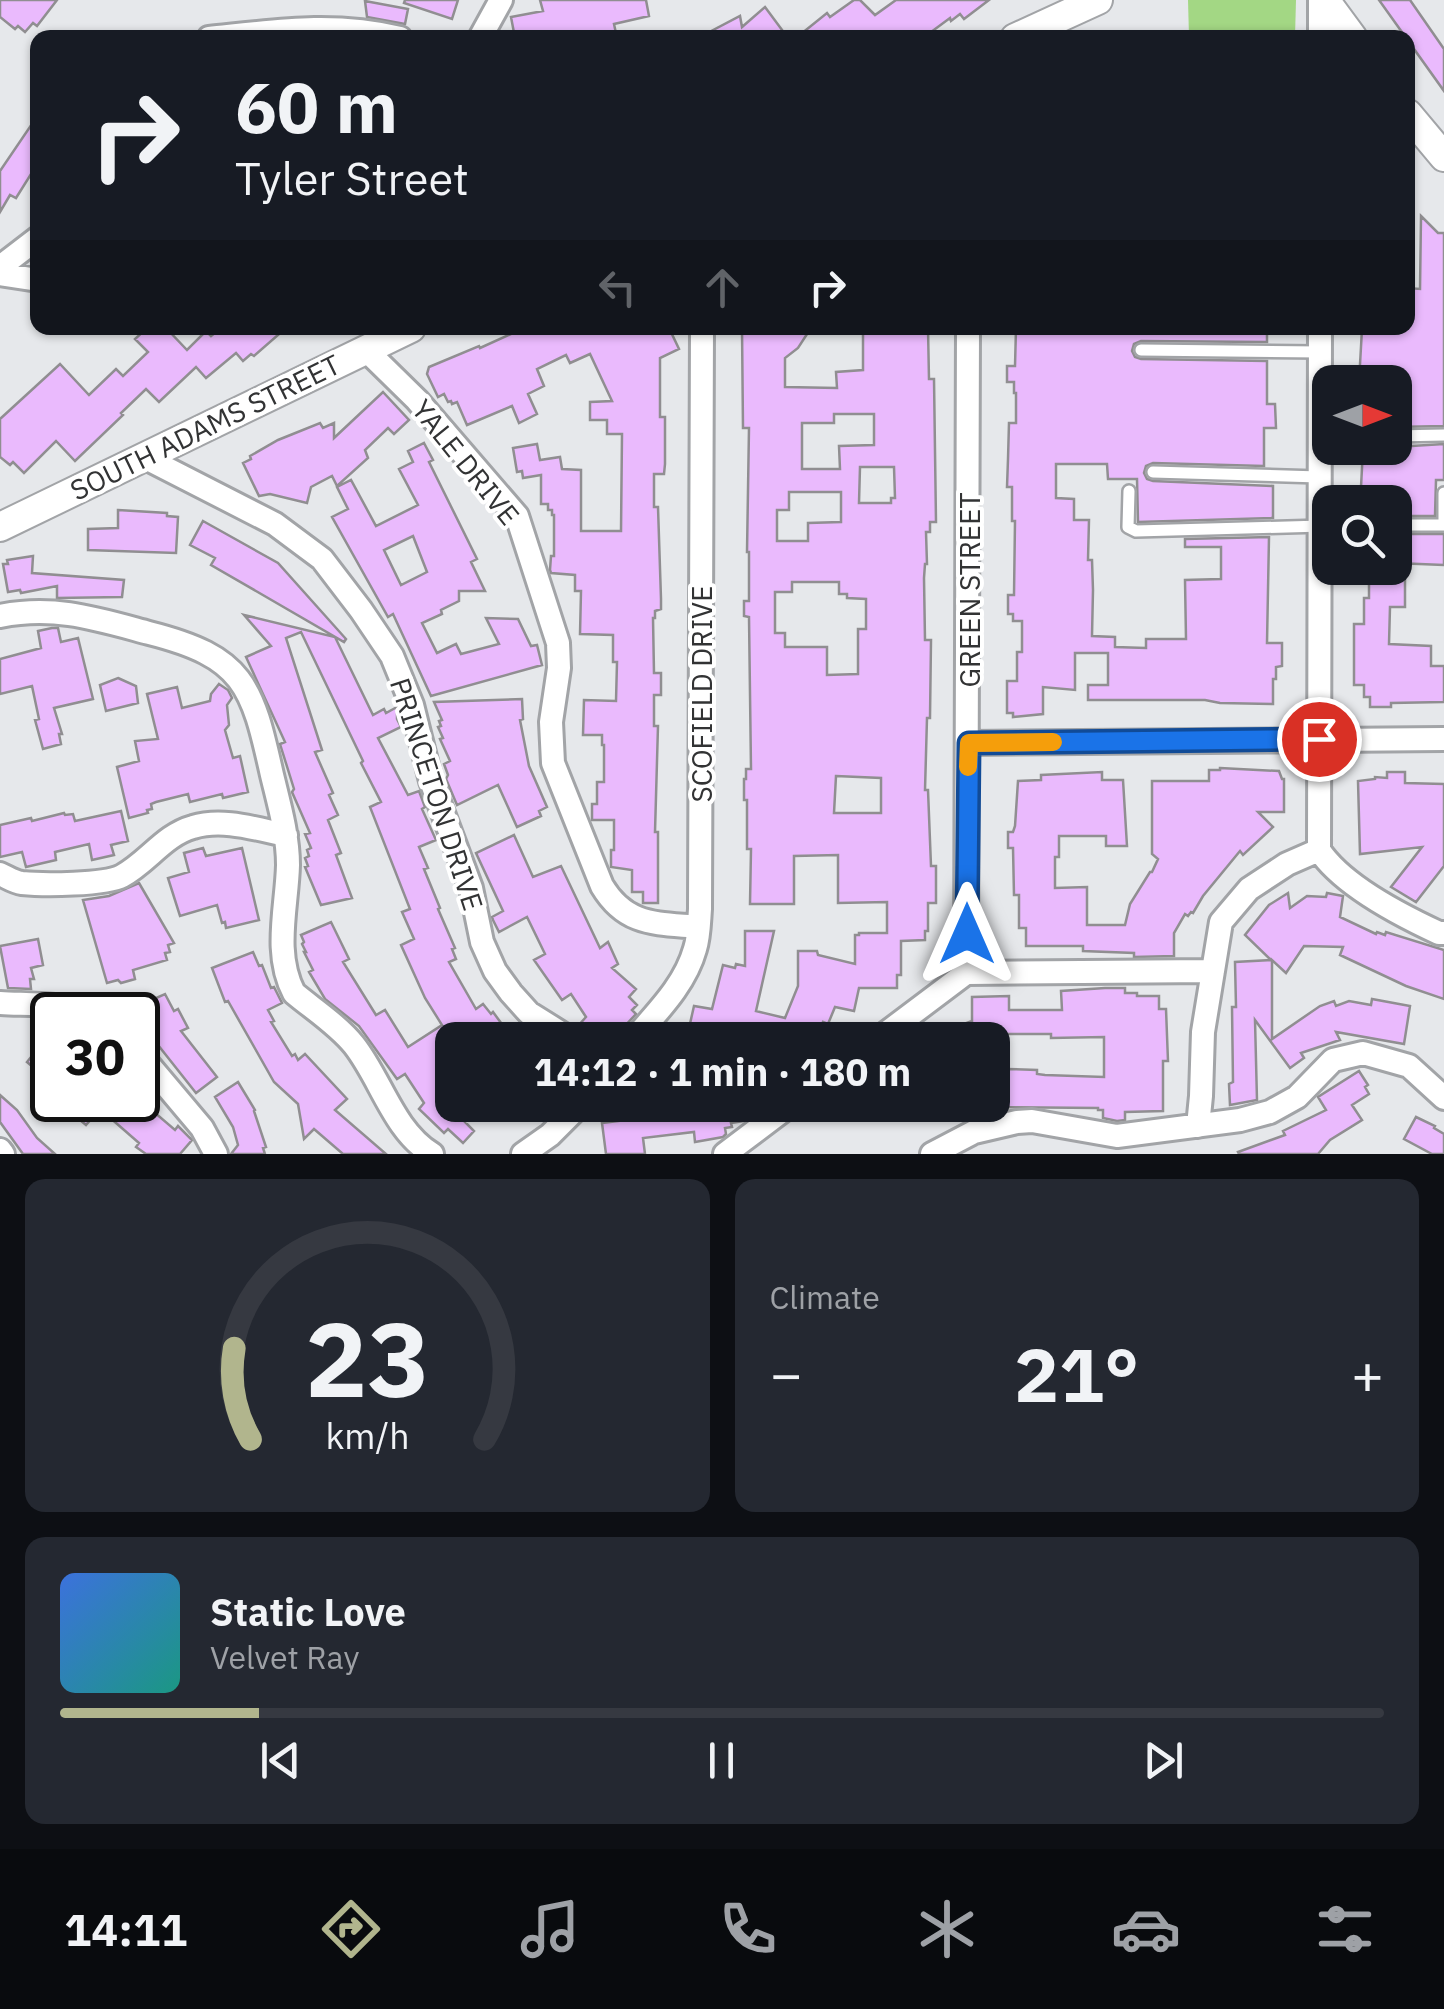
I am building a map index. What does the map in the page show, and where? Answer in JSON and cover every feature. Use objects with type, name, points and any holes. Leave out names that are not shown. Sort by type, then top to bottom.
[{"type":"street","points":[[484,30],[500,0]]},
{"type":"street","points":[[1032,30],[1097,0]]},
{"type":"street","points":[[1320,30],[1322,0]]},
{"type":"street","points":[[1322,0],[1346,30]]},
{"type":"street","points":[[291,30],[357,30]]},
{"type":"street","points":[[1415,124],[1444,157]]},
{"type":"street","points":[[0,270],[30,245]]},
{"type":"street","points":[[0,270],[30,278]]},
{"type":"street","name":"SOUTH ADAMS STREET","points":[[0,527],[395,335]]},
{"type":"street","name":"SCOFIELD DRIVE","points":[[649,1022],[688,968],[698,928],[702,335]]},
{"type":"street","name":"GREEN STREET","points":[[966,973],[968,335]]},
{"type":"street","points":[[1320,335],[1321,365]]},
{"type":"street","name":"YALE DRIVE","points":[[364,349],[417,400],[517,516],[558,643],[559,668],[551,722],[553,763],[611,902],[627,916],[698,928]]},
{"type":"street","name":"PRINCETON DRIVE","points":[[144,456],[275,524],[322,559],[361,610],[392,656],[412,705],[431,781],[471,888],[482,942],[511,993],[544,1022]]},
{"type":"street","points":[[1320,485],[1321,465]]},
{"type":"street","points":[[1323,585],[1319,850],[1331,868],[1404,917],[1444,933]]},
{"type":"street","points":[[0,616],[26,611],[70,613],[179,640],[213,655],[249,692],[259,717],[286,835],[283,934],[288,982],[294,992],[351,1041],[412,1139],[432,1154]]},
{"type":"street","points":[[969,743],[1444,739]]},
{"type":"street","points":[[0,874],[18,882],[95,882],[120,877],[170,838],[190,827],[210,823],[286,835]]},
{"type":"street","points":[[1198,1126],[1203,1032],[1222,922],[1249,889],[1287,864],[1319,850]]},
{"type":"street","points":[[901,1022],[966,973],[1213,972]]},
{"type":"street","points":[[0,1003],[30,1005]]},
{"type":"street","points":[[932,1154],[974,1132],[1017,1122],[1032,1121],[1116,1145],[1240,1120],[1270,1112],[1297,1097],[1333,1060],[1363,1052],[1409,1066],[1444,1098]]},
{"type":"street","points":[[160,1078],[202,1128],[216,1154]]},
{"type":"street","points":[[522,1154],[563,1122]]},
{"type":"street","points":[[724,1154],[767,1122]]},
{"type":"lane","points":[[1140,350],[1320,352]]},
{"type":"lane","points":[[1412,436],[1444,435]]},
{"type":"lane","points":[[1152,472],[1319,476]]},
{"type":"lane","points":[[1128,491],[1128,527],[1136,532],[1312,526]]},
{"type":"lane","points":[[1412,525],[1444,525],[1444,494]]},
{"type":"green space","points":[[1188,0],[1296,0],[1295,30],[1189,30]]},
{"type":"building","points":[[0,0],[57,0],[37,26],[33,23],[25,32],[0,17]]},
{"type":"building","points":[[458,0],[452,19],[404,3]]},
{"type":"building","points":[[540,0],[646,0],[649,16],[614,24],[615,30],[513,30],[511,17],[543,11]]},
{"type":"building","points":[[854,0],[860,0],[875,15],[896,0],[989,0],[964,19],[960,14],[934,30],[806,30],[827,13],[830,17]]},
{"type":"building","points":[[1379,0],[1410,0],[1444,49],[1444,91],[1415,50],[1415,30],[1400,30]]},
{"type":"building","points":[[365,1],[408,9],[405,24],[367,17]]},
{"type":"building","points":[[765,7],[782,30],[713,30],[740,16],[742,27]]},
{"type":"building","points":[[30,127],[30,176],[16,198],[10,195],[0,212],[0,171]]},
{"type":"building","points":[[1421,216],[1438,233],[1444,233],[1444,426],[1412,427],[1412,365],[1360,365],[1362,335],[1415,335],[1415,289],[1420,289]]},
{"type":"building","points":[[139,335],[173,335],[187,350],[202,335],[278,335],[243,361],[236,353],[206,378],[196,367],[159,402],[146,389],[75,461],[56,441],[24,473],[13,462],[10,465],[0,457],[0,419],[60,364],[89,395],[116,369],[123,376],[148,352],[135,339]]},
{"type":"building","points":[[509,335],[672,335],[679,349],[660,358],[665,464],[664,474],[654,474],[661,599],[661,609],[655,611],[653,618],[654,673],[661,673],[661,695],[654,695],[654,726],[658,726],[658,903],[643,903],[643,892],[632,892],[632,870],[611,867],[614,820],[592,820],[597,782],[604,782],[604,745],[602,735],[583,735],[584,700],[616,701],[613,635],[580,634],[581,591],[575,591],[575,575],[550,570],[554,515],[548,504],[541,504],[541,475],[523,478],[522,471],[517,472],[513,448],[537,444],[540,460],[560,457],[562,469],[581,470],[581,531],[621,531],[622,434],[607,434],[607,420],[590,420],[590,402],[612,401],[590,354],[570,363],[566,355],[537,369],[544,386],[528,394],[537,414],[519,423],[512,406],[467,425],[457,402],[448,402],[444,394],[438,397],[427,374],[429,367]]},
{"type":"building","points":[[742,335],[806,335],[785,358],[785,387],[837,388],[836,372],[863,370],[863,335],[928,335],[929,379],[934,379],[936,522],[930,522],[930,532],[926,532],[924,578],[925,640],[931,640],[925,790],[931,866],[936,866],[936,903],[928,903],[925,940],[901,941],[897,988],[859,988],[854,1011],[835,1007],[829,1022],[691,1022],[694,1006],[712,1009],[723,965],[745,966],[745,931],[774,931],[756,1011],[785,1018],[798,986],[798,951],[817,951],[818,955],[855,964],[855,935],[887,933],[887,902],[838,903],[838,855],[794,856],[794,904],[750,904],[751,849],[747,849],[744,800],[746,769],[751,769],[749,617],[744,616],[744,601],[749,601],[749,428],[743,428]],"holes":[[[834,414],[874,414],[874,445],[839,446],[840,469],[802,469],[802,423],[834,423]],[[860,467],[894,467],[895,498],[891,498],[891,503],[859,503]],[[789,492],[841,492],[841,522],[808,523],[808,541],[777,541],[777,510],[789,510]],[[792,582],[839,582],[839,594],[866,599],[866,629],[858,629],[858,674],[827,675],[827,647],[785,647],[785,633],[775,633],[775,592],[792,592]],[[836,776],[881,778],[881,813],[834,813]]]},
{"type":"building","points":[[1016,335],[1267,335],[1267,342],[1141,341],[1134,344],[1132,351],[1141,359],[1267,361],[1267,404],[1275,404],[1276,428],[1264,428],[1264,466],[1153,463],[1146,466],[1144,473],[1153,481],[1273,486],[1273,518],[1138,522],[1137,479],[1108,479],[1107,464],[1056,464],[1056,498],[1074,499],[1074,520],[1089,520],[1092,636],[1115,637],[1115,647],[1146,648],[1146,639],[1186,639],[1185,580],[1221,579],[1221,547],[1185,547],[1185,539],[1269,537],[1267,643],[1282,643],[1282,666],[1276,667],[1273,679],[1273,704],[1088,700],[1088,685],[1108,685],[1108,653],[1075,653],[1075,690],[1043,687],[1043,714],[1013,717],[1013,713],[1007,713],[1007,681],[1017,681],[1017,652],[1022,652],[1022,621],[1013,621],[1013,614],[1008,614],[1008,595],[1014,595],[1015,521],[1012,487],[1007,487],[1009,423],[1016,423],[1016,393],[1014,382],[1007,382],[1007,366],[1015,366]]},
{"type":"building","points":[[383,392],[409,420],[394,434],[388,428],[365,450],[368,458],[337,486],[332,476],[311,487],[307,503],[270,494],[259,496],[243,463],[250,456],[320,423],[323,428],[334,423],[334,438]]},
{"type":"building","points":[[424,443],[433,460],[429,462],[477,559],[471,562],[485,591],[459,591],[459,601],[422,623],[437,653],[456,644],[461,654],[499,644],[486,618],[518,619],[531,646],[537,645],[542,665],[431,696],[393,614],[388,617],[332,517],[348,509],[337,487],[351,480],[376,526],[418,505],[399,469],[413,462],[408,451]],"holes":[[[413,536],[427,572],[401,585],[384,550]]]},
{"type":"building","points":[[1444,444],[1444,480],[1436,480],[1435,516],[1412,516],[1412,485],[1361,485],[1362,465],[1412,465],[1412,446]]},
{"type":"building","points":[[118,510],[178,517],[176,553],[88,550],[88,529],[118,528]]},
{"type":"building","points":[[203,521],[278,563],[346,639],[344,642],[211,565],[215,558],[190,545]]},
{"type":"building","points":[[1412,534],[1444,534],[1444,565],[1412,564]]},
{"type":"building","points":[[33,556],[32,573],[124,580],[122,597],[57,598],[57,586],[8,592],[3,564]]},
{"type":"building","points":[[1369,585],[1405,585],[1405,607],[1390,607],[1389,644],[1431,646],[1431,666],[1444,666],[1444,702],[1370,707],[1370,697],[1364,697],[1364,685],[1354,685],[1354,624],[1364,624],[1364,598],[1369,598]]},
{"type":"building","points":[[244,615],[335,637],[373,715],[397,707],[401,727],[378,738],[408,795],[419,791],[425,807],[422,809],[436,840],[419,847],[455,948],[452,949],[456,959],[449,962],[476,1009],[483,1004],[500,1022],[440,1022],[425,998],[401,945],[414,939],[402,912],[410,909],[370,807],[381,802],[301,632],[286,638],[322,750],[315,752],[333,793],[329,795],[338,815],[328,820],[352,898],[321,905],[305,867],[307,850],[311,848],[305,834],[310,833],[292,792],[280,744],[285,742],[246,657],[271,646]]},
{"type":"building","points":[[58,628],[61,642],[78,638],[93,699],[54,708],[61,744],[43,749],[32,686],[0,694],[0,659],[41,648],[38,631]]},
{"type":"building","points":[[118,678],[136,686],[138,703],[106,711],[100,685]]},
{"type":"building","points":[[219,684],[232,698],[227,705],[229,725],[225,730],[233,758],[240,756],[248,792],[190,802],[188,794],[151,804],[148,813],[129,818],[117,767],[139,761],[135,741],[158,739],[147,694],[177,687],[182,708],[210,701]]},
{"type":"building","points":[[522,699],[520,720],[529,766],[547,807],[539,811],[541,816],[517,827],[498,785],[457,805],[446,779],[444,764],[450,761],[440,739],[443,738],[438,727],[442,720],[434,702]]},
{"type":"building","points":[[1209,770],[1279,771],[1284,779],[1284,812],[1258,812],[1273,827],[1243,855],[1240,851],[1193,913],[1185,914],[1174,933],[1174,956],[1134,957],[1134,953],[1083,951],[1083,946],[1026,946],[1026,928],[1019,928],[1019,895],[1014,895],[1013,848],[1008,848],[1008,832],[1013,832],[1015,826],[1018,781],[1041,780],[1041,775],[1102,772],[1102,780],[1123,780],[1127,846],[1106,846],[1106,836],[1059,836],[1055,888],[1087,887],[1087,925],[1125,925],[1130,904],[1158,859],[1152,854],[1152,781],[1209,781]]},
{"type":"building","points":[[1387,772],[1405,772],[1405,783],[1444,784],[1444,866],[1416,902],[1391,887],[1422,847],[1360,854],[1358,781],[1387,778]]},
{"type":"building","points":[[121,811],[128,841],[111,845],[114,855],[92,860],[89,844],[55,852],[56,860],[26,867],[22,852],[0,857],[0,825],[64,813],[73,814],[75,821]]},
{"type":"building","points":[[514,835],[533,877],[561,866],[600,948],[608,942],[618,964],[612,968],[636,989],[629,997],[637,1005],[632,1010],[636,1014],[629,1022],[582,1022],[586,1017],[571,994],[562,1000],[534,960],[545,954],[527,917],[499,932],[492,917],[503,911],[476,853]]},
{"type":"building","points":[[203,848],[206,856],[242,848],[259,920],[226,928],[217,905],[180,916],[168,878],[189,872],[184,853]]},
{"type":"building","points":[[139,883],[174,943],[168,945],[167,960],[133,970],[135,979],[107,983],[83,900],[109,896]]},
{"type":"building","points":[[1288,893],[1290,908],[1307,896],[1343,896],[1340,917],[1376,934],[1386,932],[1444,950],[1444,999],[1340,955],[1343,947],[1304,946],[1286,973],[1272,960],[1272,1039],[1320,1006],[1334,1001],[1336,1006],[1349,1001],[1371,1005],[1372,999],[1410,1006],[1404,1044],[1336,1032],[1340,1040],[1301,1053],[1304,1058],[1290,1068],[1255,1020],[1257,1100],[1230,1105],[1235,962],[1271,960],[1245,935],[1269,905]]},
{"type":"building","points":[[331,922],[349,959],[343,962],[376,1015],[385,1010],[408,1047],[435,1030],[435,1122],[465,1122],[474,1131],[463,1143],[448,1129],[444,1133],[419,1109],[424,1103],[405,1074],[397,1079],[359,1026],[325,999],[309,972],[313,970],[301,935]]},
{"type":"building","points":[[38,939],[43,965],[31,968],[31,989],[8,988],[0,946]]},
{"type":"building","points":[[253,952],[282,1003],[268,1010],[292,1056],[295,1054],[298,1060],[305,1054],[347,1099],[335,1110],[386,1154],[343,1154],[314,1129],[304,1139],[298,1104],[274,1082],[228,1001],[225,1002],[212,968]]},
{"type":"building","points":[[1125,988],[1125,993],[1137,996],[1159,996],[1159,1009],[1166,1009],[1168,1061],[1163,1061],[1163,1111],[1125,1112],[1125,1120],[1117,1121],[1103,1118],[1103,1110],[1098,1108],[1010,1107],[1010,1069],[1104,1077],[1104,1037],[1010,1034],[1010,1022],[969,1022],[972,997],[1009,996],[1009,1010],[1062,1010],[1061,991]]},
{"type":"building","points":[[165,994],[174,1011],[178,1009],[188,1028],[181,1031],[217,1077],[196,1093],[160,1048],[160,996]]},
{"type":"building","points":[[1359,1071],[1369,1094],[1352,1105],[1362,1120],[1330,1140],[1318,1154],[1239,1154],[1285,1135],[1283,1131],[1326,1110],[1318,1097]]},
{"type":"building","points":[[238,1082],[255,1110],[265,1154],[231,1154],[238,1145],[233,1127],[215,1097]]},
{"type":"building","points":[[0,1095],[55,1154],[23,1154],[0,1122]]},
{"type":"building","points":[[160,1117],[175,1130],[178,1126],[192,1140],[180,1154],[146,1154],[136,1147],[139,1143],[115,1122],[160,1122]]},
{"type":"building","points":[[1416,1117],[1444,1134],[1444,1154],[1432,1154],[1404,1139]]},
{"type":"building","points":[[738,1122],[725,1128],[723,1137],[695,1142],[694,1132],[643,1138],[645,1154],[606,1154],[602,1123]]},
{"type":"slow traffic","points":[[968,767],[969,743],[1053,742]]},
{"type":"route","points":[[967,934],[969,743],[1319,739]]}]
